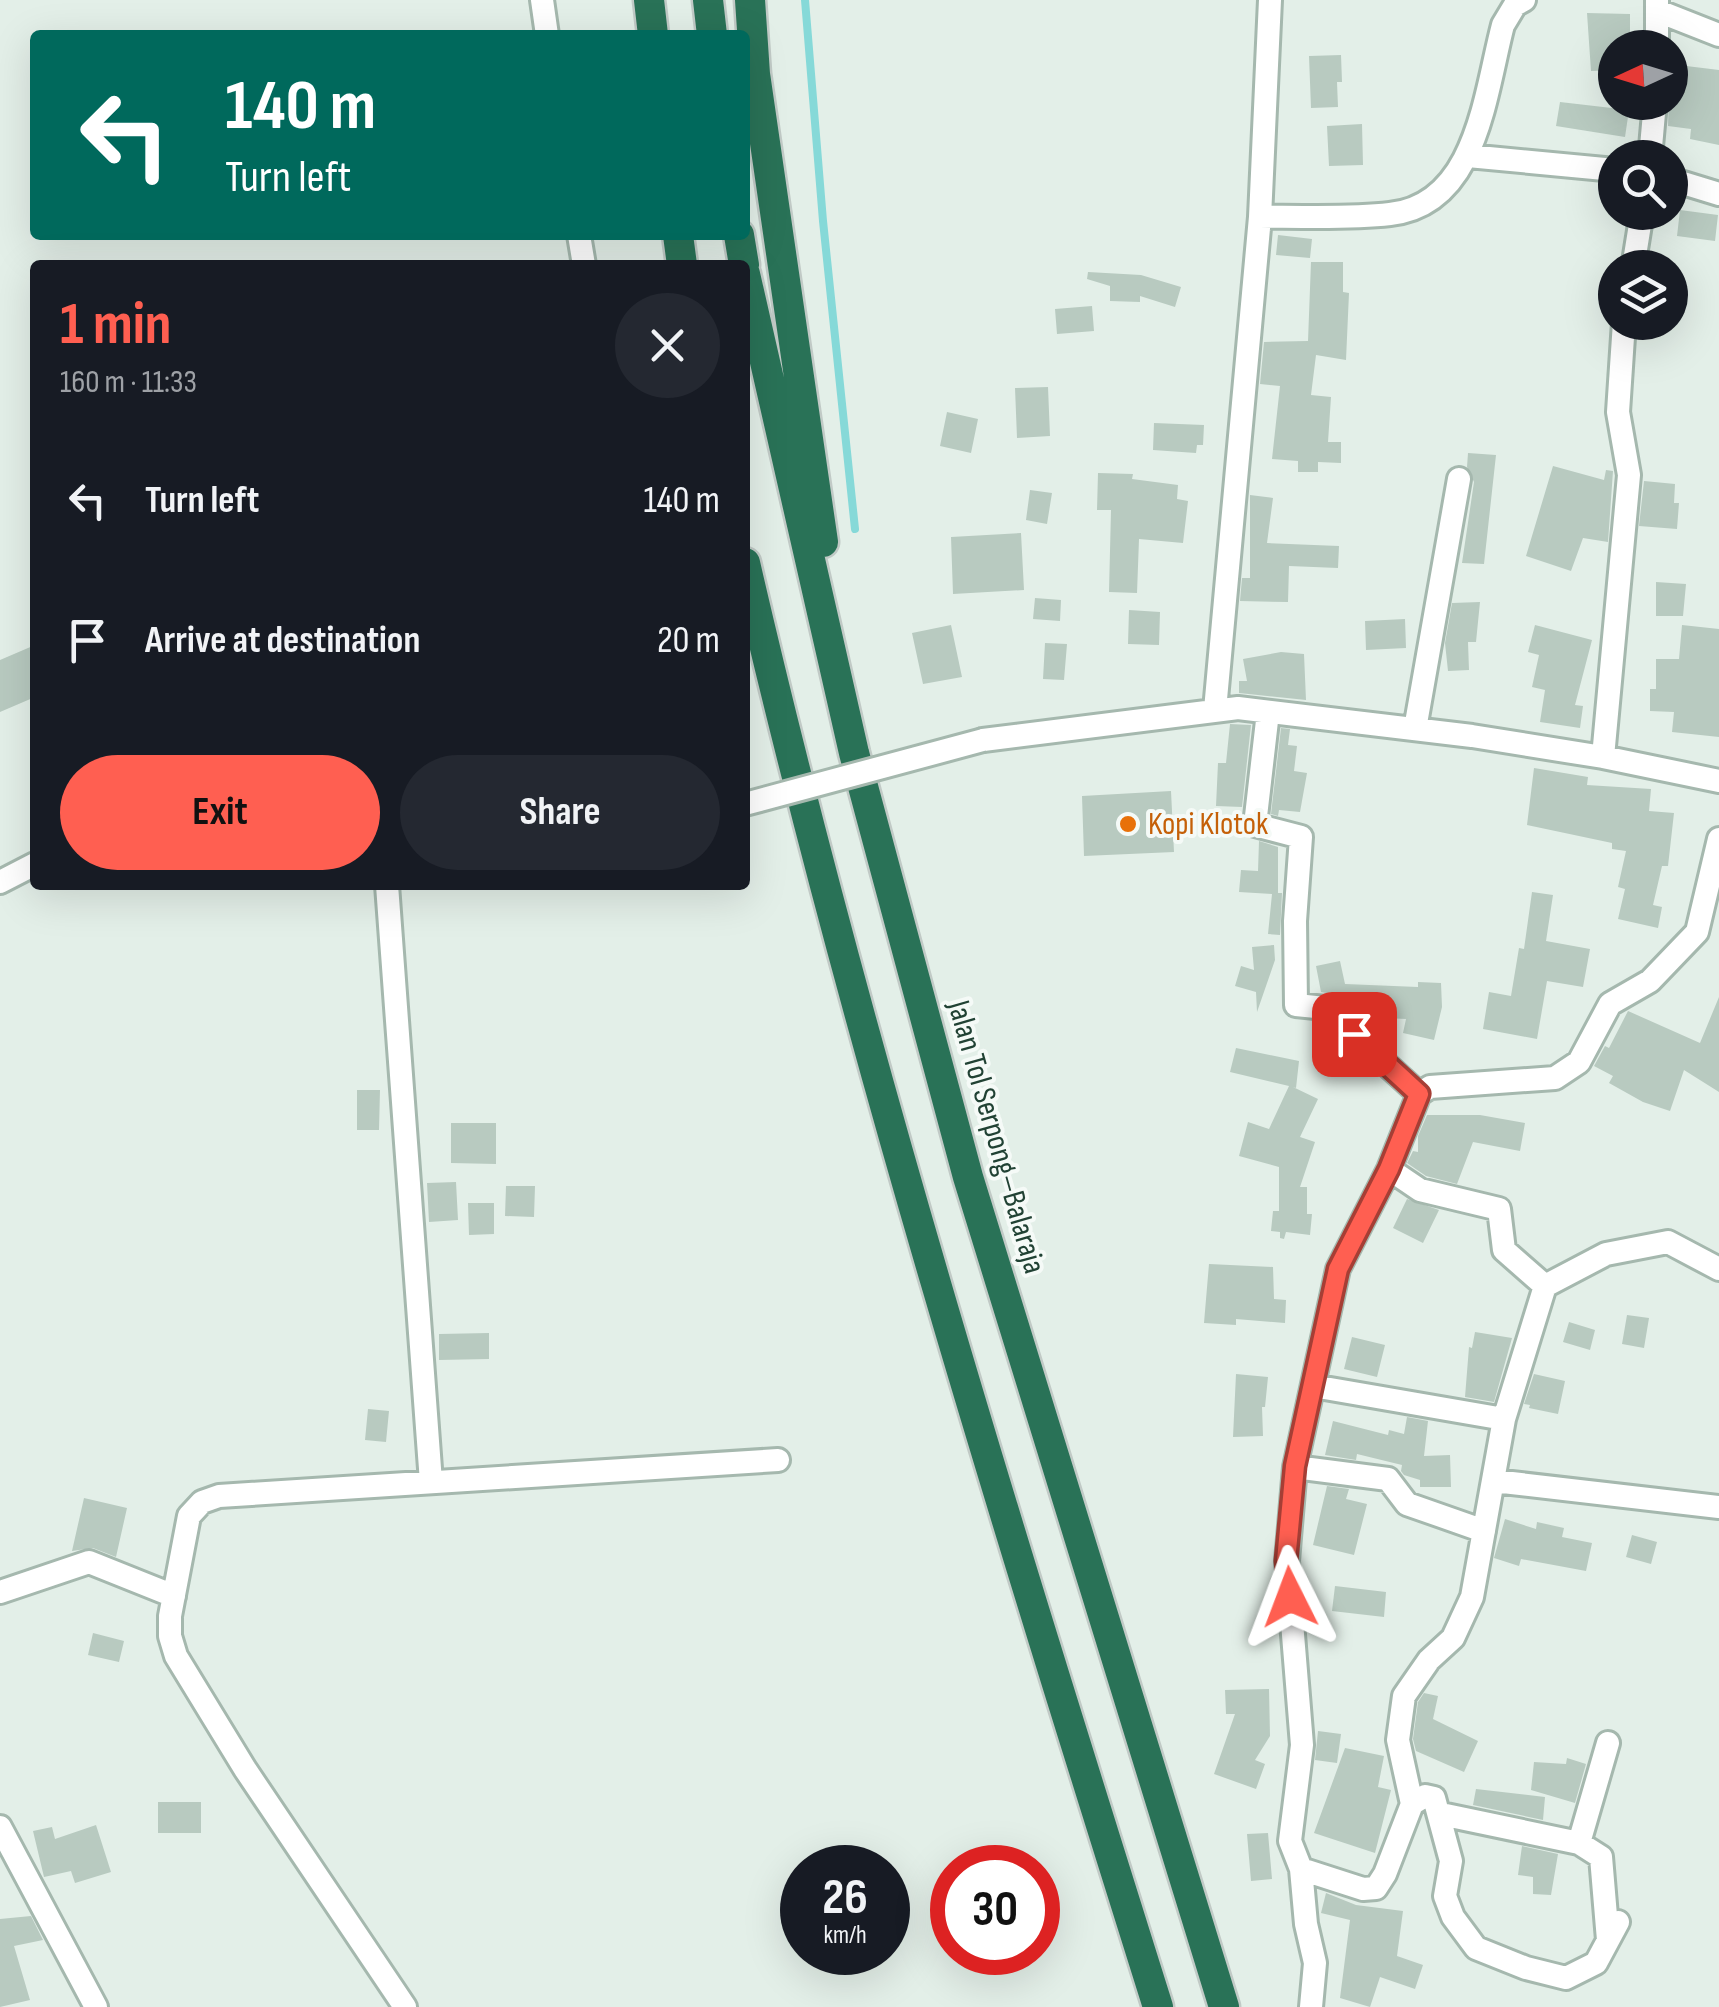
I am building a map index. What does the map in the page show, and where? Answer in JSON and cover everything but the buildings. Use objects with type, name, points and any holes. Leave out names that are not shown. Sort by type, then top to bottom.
[{"type":"highway","points":[[649,0],[652,30]]},
{"type":"highway","points":[[708,0],[711,30]]},
{"type":"highway","points":[[750,0],[755,74],[854,752]]},
{"type":"highway","name":"Jalan Tol Serpong–Balaraja","points":[[750,296],[854,752],[968,1177],[1224,2007]]},
{"type":"highway","points":[[750,586],[792,767],[908,1194],[1158,2007]]},
{"type":"street","points":[[542,0],[546,30]]},
{"type":"street","points":[[1215,710],[1260,216],[1270,0]]},
{"type":"street","points":[[1260,216],[1392,214],[1423,206],[1449,186],[1468,156],[1503,25],[1514,5],[1524,0]]},
{"type":"street","points":[[1658,6],[1719,36]]},
{"type":"street","points":[[1468,156],[1598,168]]},
{"type":"street","points":[[1688,185],[1719,194]]},
{"type":"street","points":[[1603,757],[1629,474],[1618,412],[1623,340]]},
{"type":"street","points":[[1415,729],[1459,479]]},
{"type":"street","points":[[750,803],[983,740],[1215,710],[1268,712],[1415,729],[1603,757],[1719,782]]},
{"type":"street","points":[[1268,712],[1255,824],[1301,837],[1295,921],[1296,1006],[1346,1010],[1354,1034],[1419,1094]]},
{"type":"street","points":[[1311,2007],[1314,1963],[1301,1870],[1290,1840],[1302,1745],[1286,1561],[1295,1466],[1338,1269],[1389,1169],[1419,1094],[1430,1087],[1554,1078],[1579,1062],[1610,1004],[1650,980],[1697,932],[1719,839]]},
{"type":"street","points":[[0,882],[30,867]]},
{"type":"street","points":[[387,890],[431,1482]]},
{"type":"street","points":[[1389,1169],[1420,1190],[1499,1209],[1504,1250],[1546,1286]]},
{"type":"street","points":[[1301,1870],[1363,1889],[1376,1888],[1385,1874],[1412,1804],[1398,1740],[1404,1696],[1428,1660],[1458,1630],[1472,1596],[1504,1418],[1546,1286],[1606,1254],[1668,1242],[1719,1268]]},
{"type":"street","points":[[1313,1386],[1504,1418]]},
{"type":"street","points":[[405,2007],[245,1769],[176,1656],[170,1636],[174,1596],[190,1516],[202,1502],[219,1496],[778,1460]]},
{"type":"street","points":[[1295,1466],[1388,1479],[1407,1504],[1484,1531]]},
{"type":"street","points":[[1494,1482],[1719,1507]]},
{"type":"street","points":[[0,1592],[89,1562],[174,1596]]},
{"type":"street","points":[[1579,1843],[1608,1743]]},
{"type":"street","points":[[1412,1804],[1425,1796],[1434,1798],[1451,1862],[1446,1896],[1453,1917],[1476,1948],[1526,1968],[1566,1978],[1596,1963],[1613,1931],[1601,1857],[1579,1843],[1440,1814]]},
{"type":"street","points":[[0,1828],[96,2007]]},
{"type":"waterway","points":[[805,0],[855,529]]},
{"type":"place","name":"Kopi Klotok","points":[[1128,824]]},
{"type":"route","points":[[1290,1597],[1286,1561],[1295,1466],[1338,1269],[1389,1169],[1419,1094],[1354,1034]]}]
